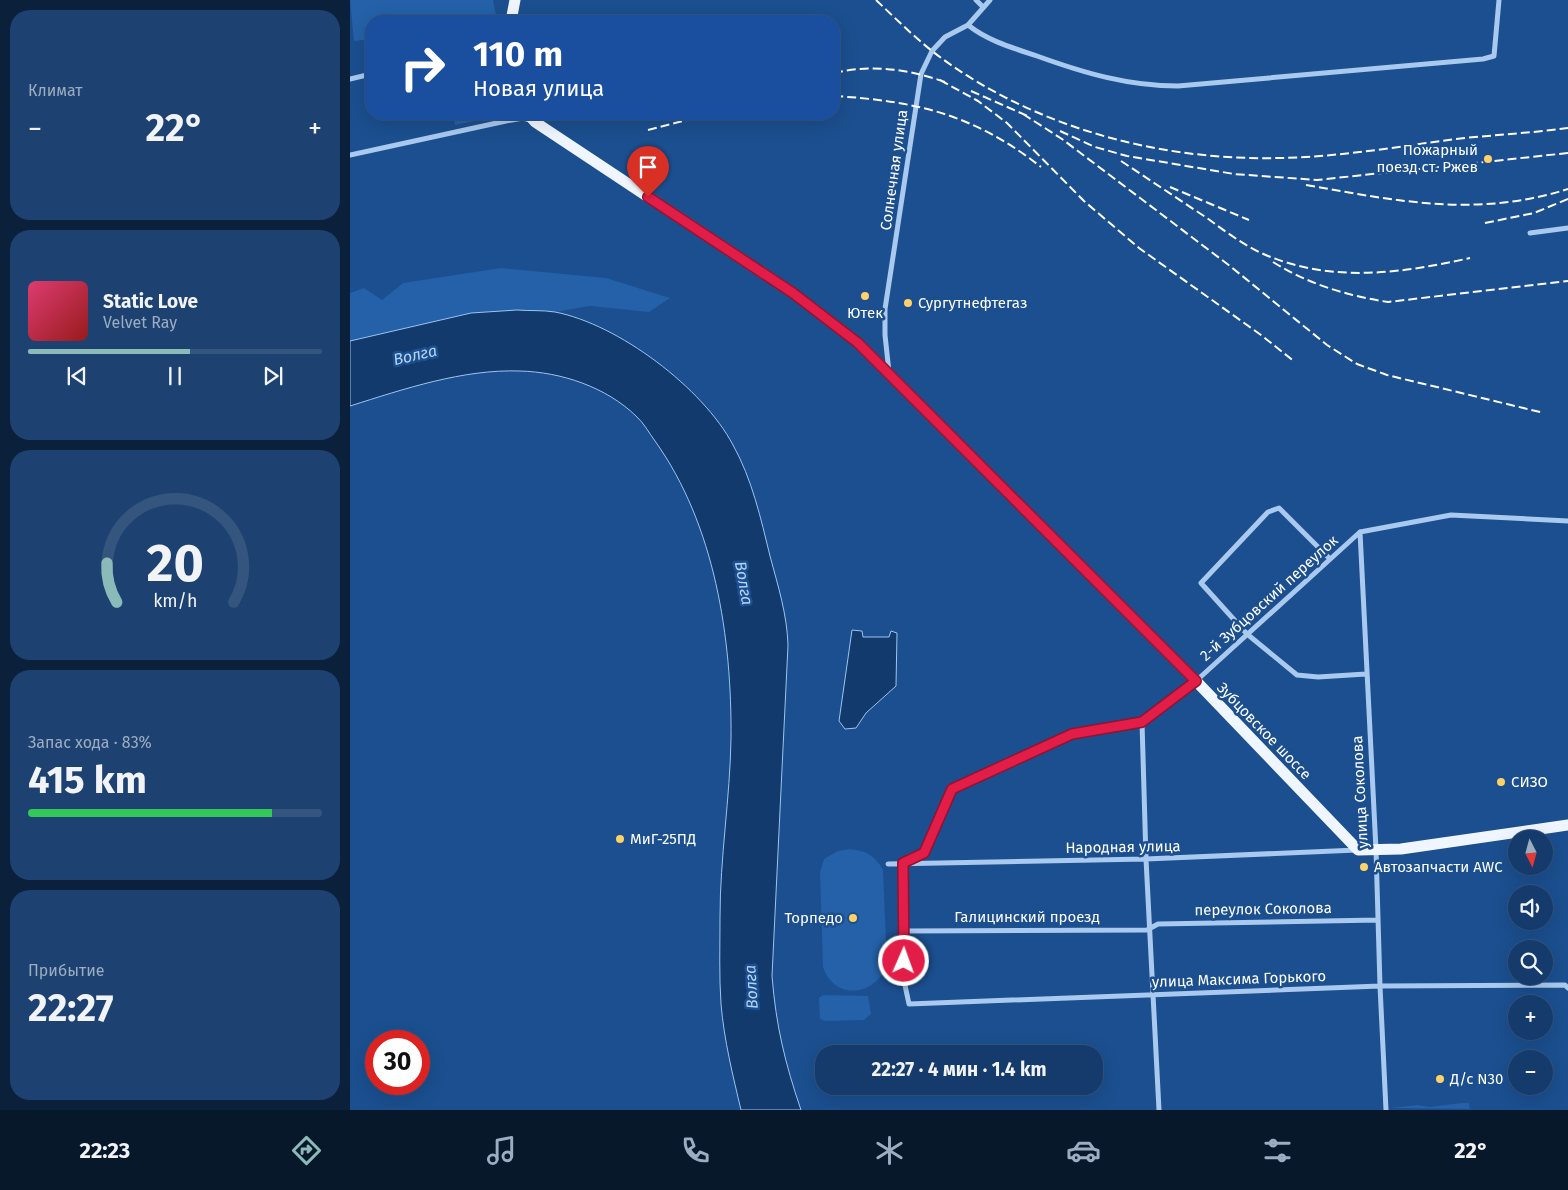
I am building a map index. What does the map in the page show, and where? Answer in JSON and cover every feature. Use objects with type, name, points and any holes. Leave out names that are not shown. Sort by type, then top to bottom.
[{"type":"main road","points":[[512,15],[516,0]]},
{"type":"main road","name":"Зубцовское шоссе","points":[[535,120],[793,293],[858,343],[1196,681],[1358,850]]},
{"type":"main road","points":[[1358,850],[1410,848],[1568,825]]},
{"type":"street","points":[[976,0],[982,7]]},
{"type":"street","name":"Солнечная улица","points":[[889,372],[884,327],[885,309],[921,74],[932,51],[945,37],[968,25],[990,0]]},
{"type":"street","points":[[968,25],[988,38],[1086,73],[1130,84],[1178,86],[1483,59],[1494,56],[1499,0]]},
{"type":"street","points":[[350,79],[365,75]]},
{"type":"street","name":"Зубцовское шоссе","points":[[350,156],[512,120]]},
{"type":"street","points":[[1530,234],[1568,228]]},
{"type":"street","points":[[1330,559],[1279,508],[1268,512],[1200,582],[1247,634],[1297,675],[1318,677],[1366,674]]},
{"type":"street","points":[[1360,532],[1452,515],[1568,521]]},
{"type":"street","name":"2-й Зубцовский переулок","points":[[1142,722],[1196,681],[1360,532]]},
{"type":"street","name":"улица Соколова","points":[[1360,532],[1376,850],[1386,1110]]},
{"type":"street","points":[[905,931],[902,897],[903,863],[924,853],[952,789],[1072,734],[1142,722],[1149,929],[1159,1110]]},
{"type":"street","name":"Народная улица","points":[[888,864],[1146,859],[1358,850]]},
{"type":"street","name":"переулок Соколова","points":[[1149,929],[1158,924],[1378,920]]},
{"type":"street","name":"Галицинский проезд","points":[[905,931],[1149,929]]},
{"type":"street","name":"улица Максима Горького","points":[[905,931],[903,976],[909,1004],[1380,986],[1565,985],[1568,988]]},
{"type":"shaded area","points":[[350,0],[493,0],[496,15],[365,15],[365,40],[354,41]]},
{"type":"shaded area","points":[[454,120],[479,120],[455,125]]},
{"type":"shaded area","points":[[501,268],[606,278],[670,298],[649,312],[590,306],[555,312],[517,310],[471,313],[350,341],[350,293],[364,288],[382,300],[403,283]]},
{"type":"shaded area","name":"Торпедо","points":[[850,849],[870,855],[883,870],[887,964],[882,975],[874,983],[855,991],[845,990],[836,986],[828,978],[823,967],[820,872],[824,859],[838,851]]},
{"type":"shaded area","points":[[823,995],[868,996],[871,1014],[864,1020],[825,1021],[820,1019],[819,998]]},
{"type":"shaded area","points":[[1469,1103],[1470,1109],[1391,1108],[1417,1105],[1430,1107]]},
{"type":"water","name":"Волга","points":[[517,310],[555,312],[580,319],[631,344],[656,362],[680,381],[719,423],[740,458],[751,485],[779,589],[788,645],[772,976],[782,1044],[801,1110],[741,1110],[732,1071],[722,1017],[720,983],[720,895],[731,739],[728,662],[716,584],[706,546],[676,474],[655,441],[639,419],[611,397],[597,389],[567,378],[536,372],[499,371],[455,377],[412,387],[350,406],[350,341],[471,313]]},
{"type":"water","points":[[852,630],[862,631],[863,637],[889,637],[891,631],[897,633],[896,686],[866,713],[856,728],[845,729],[839,721]]},
{"type":"railway","points":[[876,0],[932,51],[970,77],[1010,100],[1052,119],[1096,134],[1141,145],[1187,153],[1279,158],[1323,156],[1455,139],[1568,128]]},
{"type":"railway","points":[[840,72],[876,68],[890,69],[945,82]]},
{"type":"railway","points":[[940,80],[978,101],[1007,123],[1084,201],[1139,248],[1261,335],[1295,362]]},
{"type":"railway","points":[[971,91],[1030,117]]},
{"type":"railway","points":[[840,96],[892,102],[944,114],[992,135],[1017,149],[1041,167]]},
{"type":"railway","points":[[1023,114],[1062,139],[1230,266],[1327,345],[1357,364],[1387,375],[1544,413]]},
{"type":"railway","points":[[648,130],[687,120]]},
{"type":"railway","points":[[1060,131],[1095,147],[1127,156],[1234,174],[1317,180],[1568,153]]},
{"type":"railway","points":[[1121,161],[1244,244],[1268,256],[1293,264],[1319,270],[1369,273],[1419,268],[1470,258]]},
{"type":"railway","points":[[1306,185],[1405,201],[1469,205],[1534,198],[1568,189]]},
{"type":"railway","points":[[1170,187],[1249,220]]},
{"type":"railway","points":[[1485,223],[1534,213],[1568,199]]},
{"type":"railway","points":[[1273,262],[1314,283],[1358,296],[1388,302],[1568,281]]},
{"type":"place","name":"Пожарный поезд ст. Ржев","points":[[1488,159]]},
{"type":"place","name":"Ютек","points":[[865,296]]},
{"type":"place","name":"Сургутнефтегаз","points":[[908,303]]},
{"type":"place","name":"СИЗО","points":[[1501,782]]},
{"type":"place","name":"МиГ-25ПД","points":[[620,839]]},
{"type":"place","name":"Автозапчасти AWC","points":[[1364,867]]},
{"type":"place","name":"Торпедо","points":[[853,918]]},
{"type":"place","name":"Д/с N30","points":[[1440,1079]]},
{"type":"route","points":[[648,197],[793,293],[858,343],[1196,681],[1142,722],[1072,734],[952,789],[924,853],[903,863],[904,961]]}]
